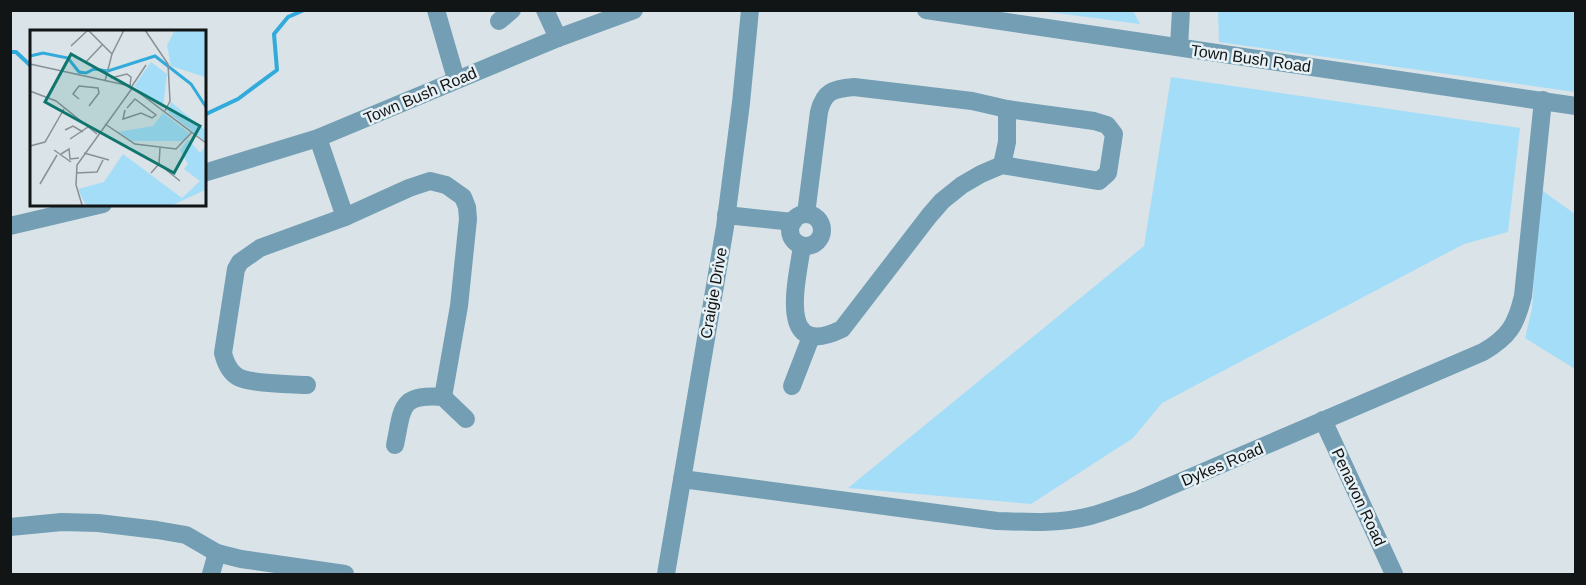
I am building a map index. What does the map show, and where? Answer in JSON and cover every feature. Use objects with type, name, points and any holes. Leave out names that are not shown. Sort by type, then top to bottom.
[{"type":"street","points":[[436,10],[456,79]]},
{"type":"street","points":[[545,10],[558,38]]},
{"type":"street","name":"Town Bush Road","points":[[206,173],[318,138],[456,79],[634,10]]},
{"type":"street","name":"Craigie Drive","points":[[666,574],[726,221],[750,10]]},
{"type":"street","name":"Town Bush Road","points":[[926,10],[1575,106]]},
{"type":"street","points":[[1179,47],[1181,10]]},
{"type":"street","points":[[854,87],[972,101],[1006,109],[1094,121],[1107,125],[1114,134],[1108,173],[1099,181],[1002,165],[981,174],[942,201],[842,329],[828,336],[811,337],[801,330],[795,318],[798,229],[819,112],[828,93],[840,88],[854,87]]},
{"type":"street","name":"Dykes Road","points":[[682,479],[997,520],[1048,522],[1068,520],[1090,516],[1138,500],[1483,352],[1496,345],[1510,332],[1518,317],[1543,100]]},
{"type":"street","points":[[1002,165],[1007,142],[1006,109]]},
{"type":"street","points":[[318,138],[345,217]]},
{"type":"street","points":[[307,385],[242,379],[225,363],[224,353],[236,269],[240,262],[260,248],[345,217],[430,181],[446,185],[463,197],[468,219],[459,306],[443,397]]},
{"type":"street","points":[[10,226],[95,206]]},
{"type":"street","points":[[726,221],[798,229]]},
{"type":"street","points":[[792,386],[811,337]]},
{"type":"street","points":[[395,445],[402,410],[406,402],[416,397],[443,397],[465,419]]},
{"type":"street","name":"Penavon Road","points":[[1323,420],[1394,574]]},
{"type":"street","points":[[10,527],[62,522],[145,528],[186,535],[217,553],[242,559],[345,574]]},
{"type":"street","points":[[211,574],[217,553]]},
{"type":"shaded area","points":[[1041,11],[1133,11],[1140,24]]},
{"type":"shaded area","points":[[1218,11],[1575,11],[1575,92],[1219,42]]},
{"type":"shaded area","points":[[1171,77],[1520,128],[1508,232],[1464,244],[1162,403],[1133,438],[1031,504],[848,488],[1144,246]]},
{"type":"shaded area","points":[[1540,189],[1575,214],[1575,369],[1525,338],[1532,309]]},
{"type":"waterway","points":[[206,114],[238,99],[277,70],[274,34],[288,17],[304,10]]},
{"type":"waterway","points":[[10,52],[16,52],[30,65]]}]
